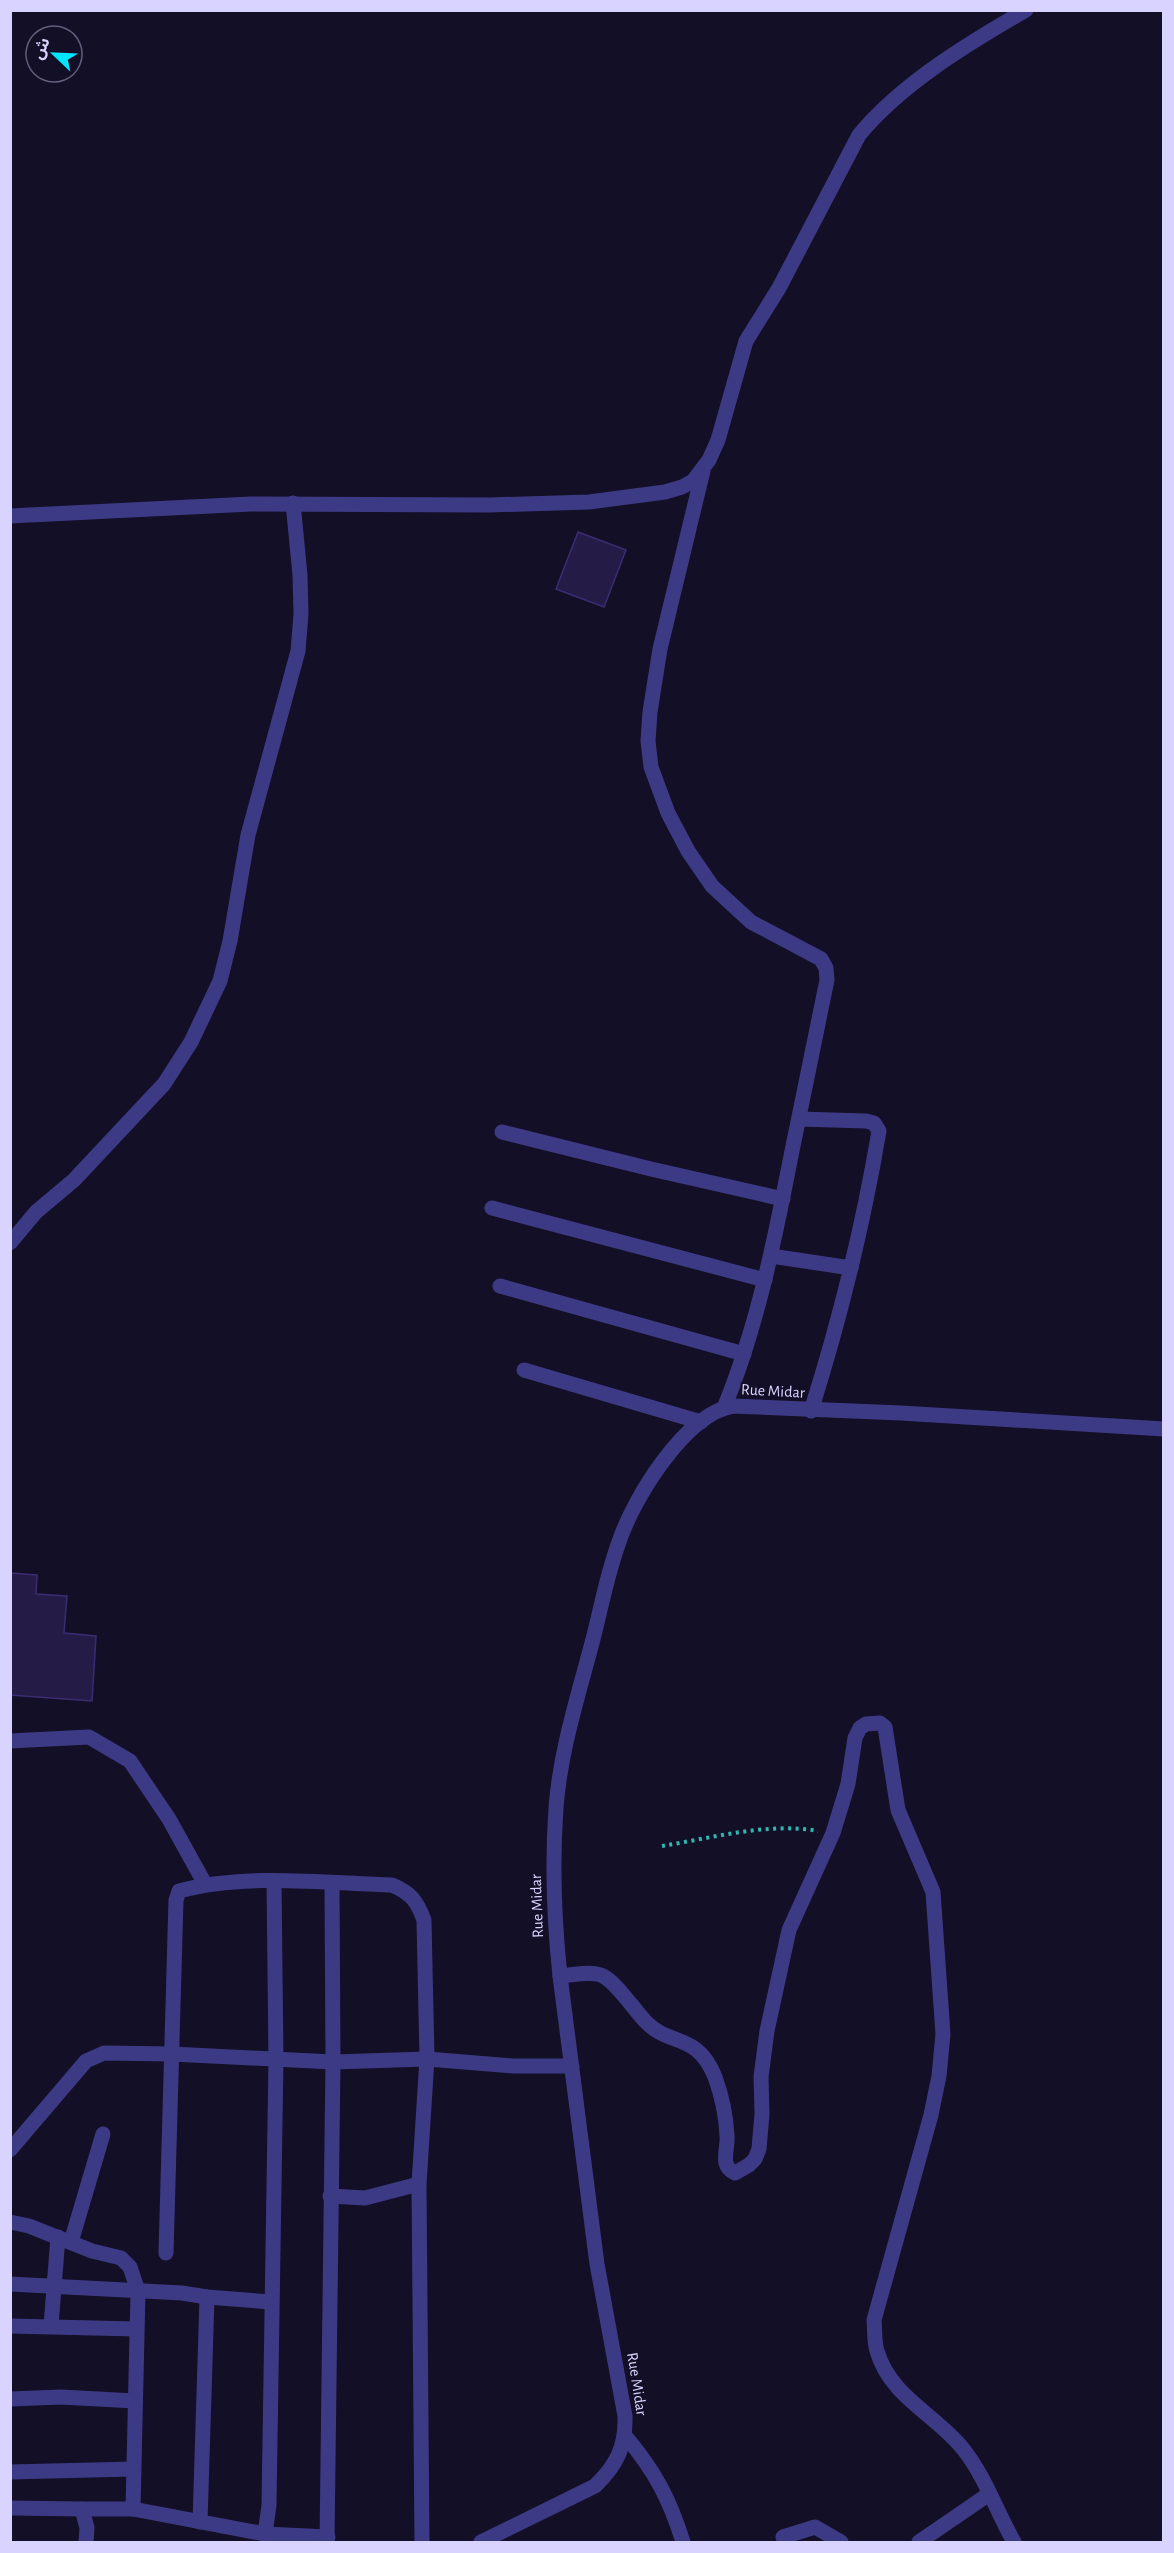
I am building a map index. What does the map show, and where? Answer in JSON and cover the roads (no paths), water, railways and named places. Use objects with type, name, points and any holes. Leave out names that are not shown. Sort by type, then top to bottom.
[{"type":"street","points":[[724,1408],[744,1354],[771,1256],[827,980],[826,968],[821,959],[813,953],[752,922],[712,886],[688,851],[668,813],[651,767],[648,741],[660,649],[702,471],[718,440],[746,341],[783,279],[860,135],[874,117],[947,60],[1026,10]]},
{"type":"street","points":[[10,516],[293,503],[489,505],[589,502],[665,492],[693,481],[702,471]]},
{"type":"street","points":[[10,1243],[36,1212],[74,1180],[164,1083],[191,1042],[220,981],[230,941],[248,835],[298,651],[301,614],[300,575],[293,503]]},
{"type":"street","points":[[799,1119],[866,1121],[879,1129],[869,1191],[851,1268],[828,1358],[811,1411]]},
{"type":"street","points":[[502,1132],[651,1169],[783,1198]]},
{"type":"street","points":[[492,1208],[765,1280]]},
{"type":"street","points":[[771,1256],[851,1268]]},
{"type":"street","points":[[500,1286],[744,1354]]},
{"type":"street","points":[[524,1370],[701,1422]]},
{"type":"street","name":"Rue Midar","points":[[481,2542],[595,2486],[609,2473],[626,2437],[625,2416],[597,2264],[555,1936],[553,1872],[556,1805],[566,1747],[623,1532],[641,1495],[656,1472],[701,1422],[724,1408],[761,1406],[811,1411],[901,1413],[1164,1429]]},
{"type":"street","points":[[560,1976],[588,1974],[605,1978],[647,2024],[659,2032],[692,2045],[699,2052],[714,2075],[723,2099],[727,2136],[726,2164],[735,2173],[741,2171],[755,2159],[759,2149],[762,2114],[761,2077],[766,2031],[789,1930],[833,1833],[848,1784],[855,1738],[860,1728],[866,1724],[880,1723],[885,1727],[898,1810],[933,1892],[943,2034],[939,2076],[931,2115],[874,2320],[877,2349],[886,2373],[905,2397],[946,2431],[975,2465],[1014,2542]]},
{"type":"street","points":[[10,1741],[89,1737],[130,1761],[169,1819],[205,1884]]},
{"type":"street","points":[[265,2534],[269,2505],[276,2060],[274,1882]]},
{"type":"street","points":[[166,2253],[176,1900],[179,1891],[205,1884],[274,1882],[392,1885],[405,1891],[416,1900],[424,1920],[427,2060],[419,2184],[422,2542]]},
{"type":"street","points":[[10,2508],[133,2509],[265,2534],[327,2540],[333,2062],[332,1884]]},
{"type":"street","points":[[10,2150],[86,2061],[94,2056],[117,2052],[333,2062],[427,2060],[513,2066],[572,2066]]},
{"type":"street","points":[[51,2326],[53,2287],[64,2239],[103,2134]]},
{"type":"street","points":[[330,2196],[365,2198],[419,2184]]},
{"type":"street","points":[[10,2222],[29,2226],[121,2258],[130,2267],[138,2291],[133,2509]]},
{"type":"street","points":[[10,2284],[182,2293],[271,2302]]},
{"type":"street","points":[[200,2522],[207,2297]]},
{"type":"street","points":[[10,2326],[136,2330]]},
{"type":"street","points":[[10,2399],[61,2397],[135,2401]]},
{"type":"street","points":[[626,2437],[647,2462],[664,2490],[683,2542]]},
{"type":"street","points":[[10,2472],[133,2469]]},
{"type":"street","points":[[919,2542],[989,2494]]},
{"type":"street","points":[[82,2509],[87,2528],[87,2542]]},
{"type":"street","points":[[783,2537],[815,2528],[841,2542]]}]
